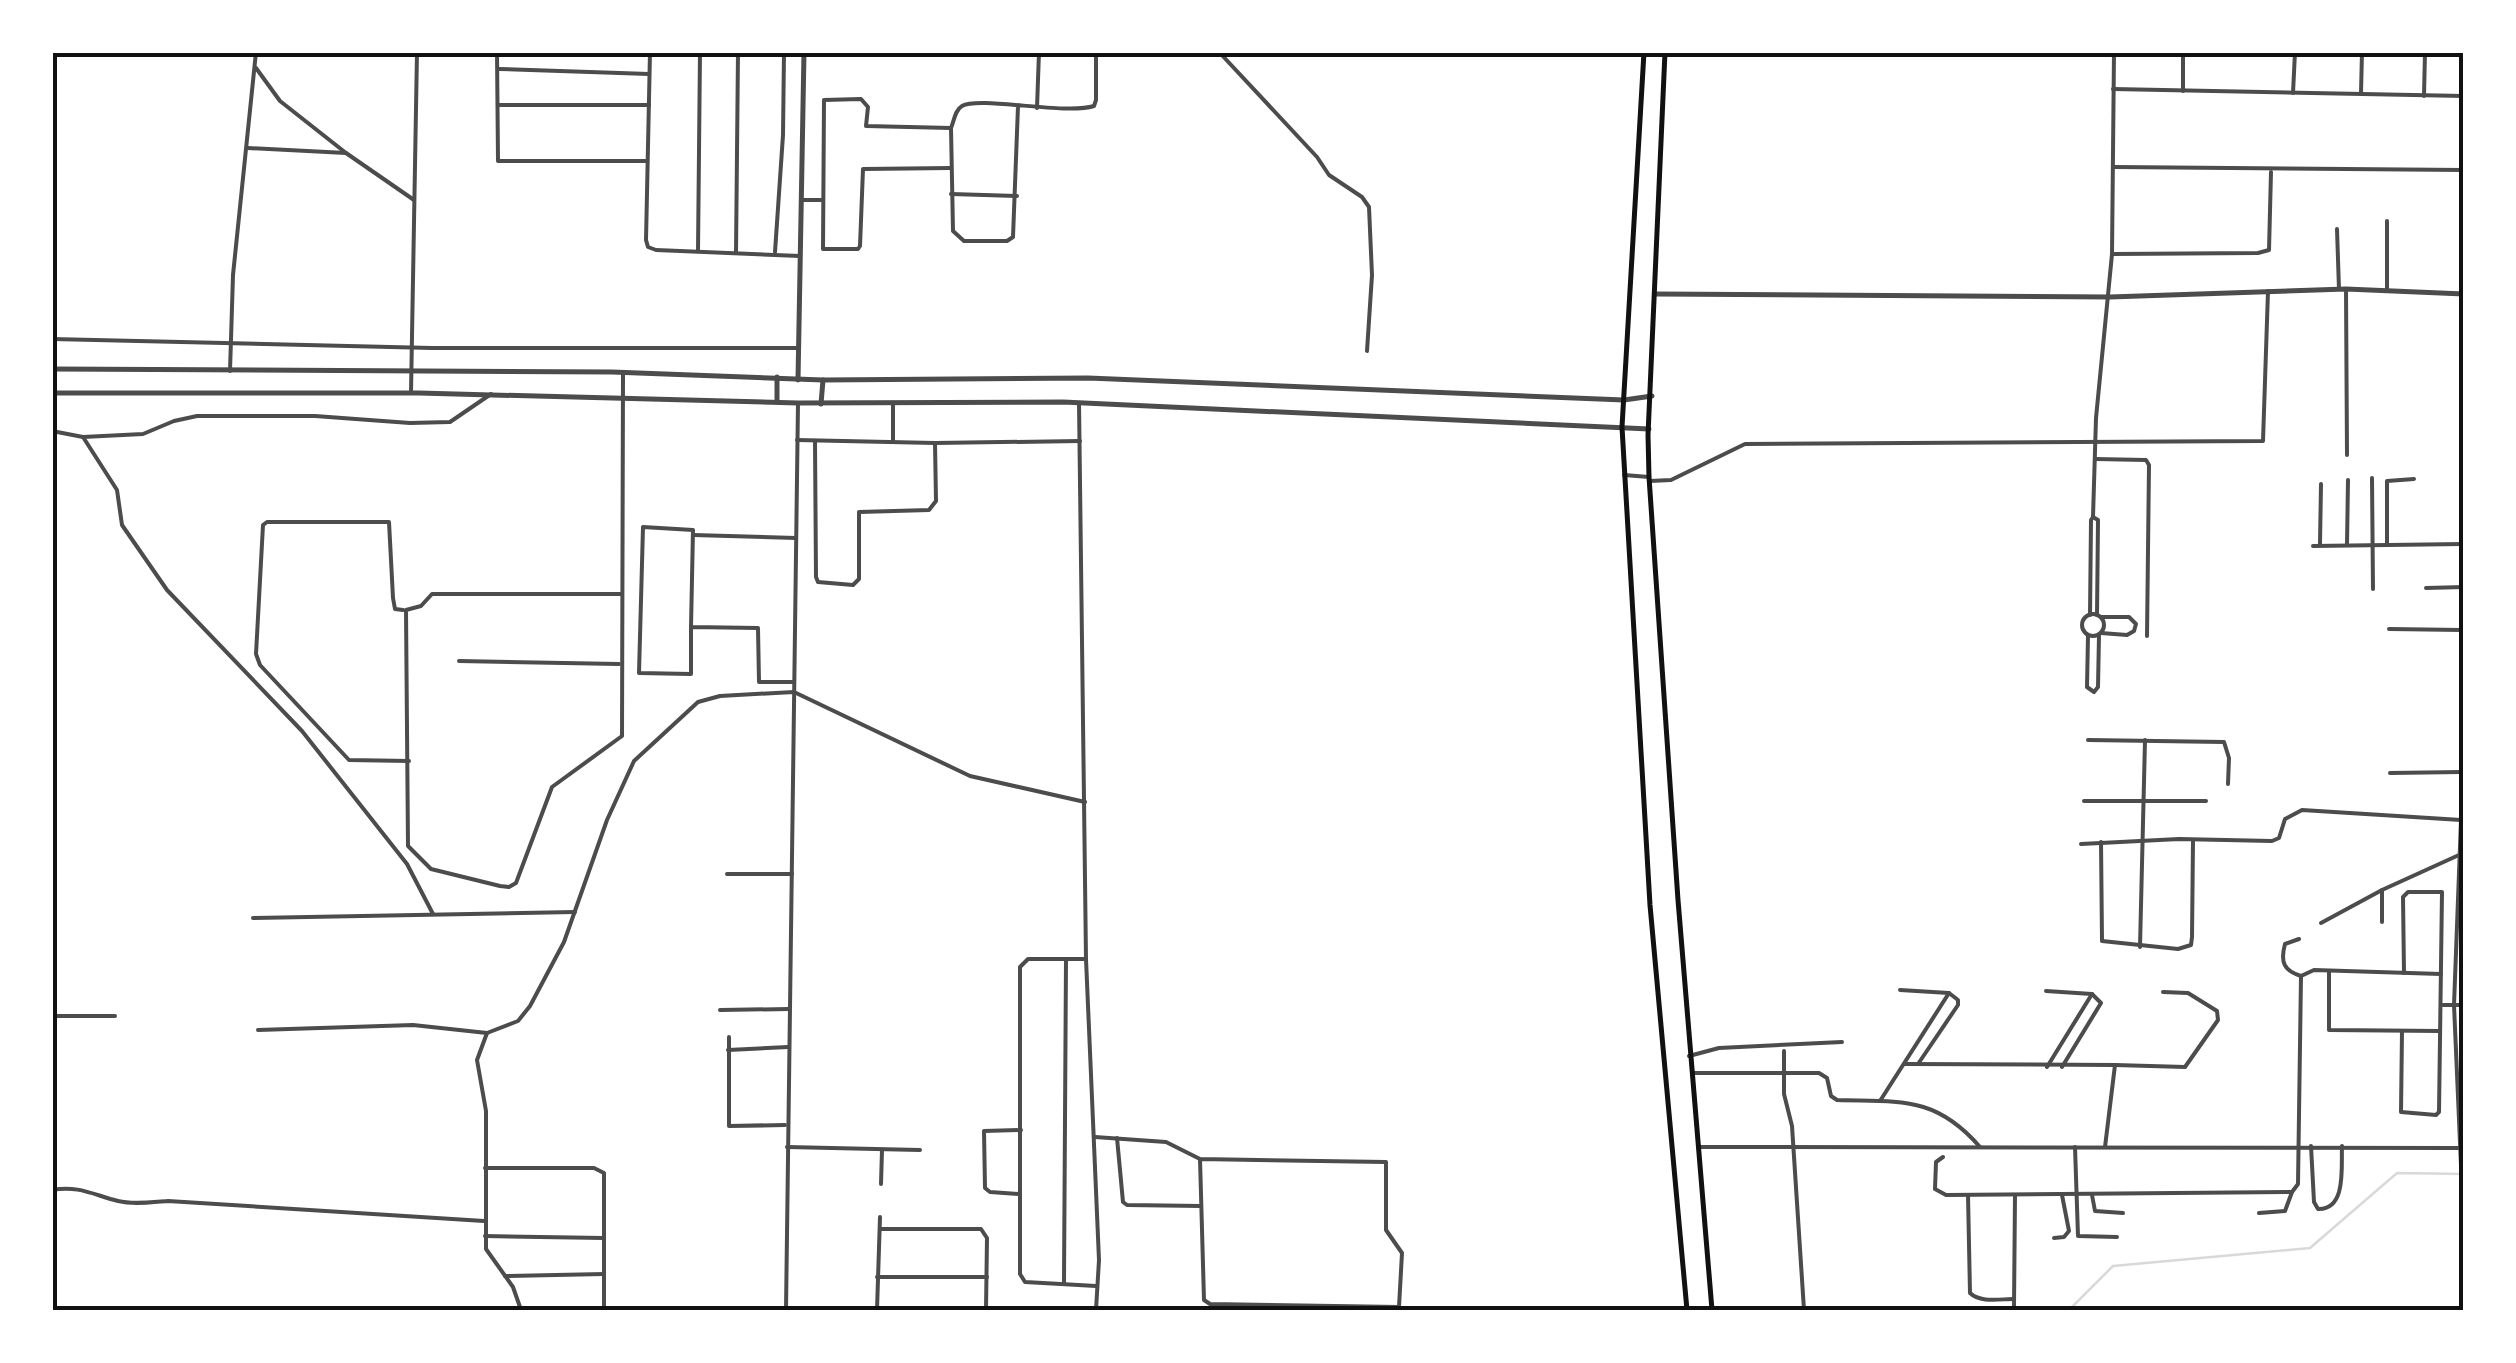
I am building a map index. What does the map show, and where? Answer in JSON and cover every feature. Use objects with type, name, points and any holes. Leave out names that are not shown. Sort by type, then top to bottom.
[{"type":"main road","points":[[1644,52],[1622,427],[1650,903],[1687,1310]]},
{"type":"main road","points":[[1666,52],[1649,479],[1689,1056],[1712,1310]]},
{"type":"street","points":[[230,371],[233,275],[256,52]]},
{"type":"street","points":[[411,393],[417,52]]},
{"type":"street","points":[[497,52],[497,156],[502,162],[647,161]]},
{"type":"street","points":[[650,52],[647,244],[656,250],[800,256]]},
{"type":"street","points":[[698,252],[700,52]]},
{"type":"street","points":[[736,253],[738,52]]},
{"type":"street","points":[[775,254],[784,52]]},
{"type":"street","points":[[798,380],[804,52]]},
{"type":"street","points":[[1037,108],[1038,52]]},
{"type":"street","points":[[1018,106],[1013,237],[1008,241],[964,241],[952,231],[952,128],[957,112],[967,104],[1094,106],[1096,52]]},
{"type":"street","points":[[1219,52],[1317,157],[1329,175],[1362,197],[1369,208],[1372,275],[1367,351]]},
{"type":"street","points":[[2094,517],[2098,520],[2099,616],[2104,624],[2100,634],[2098,686],[2094,692],[2087,689],[2088,636],[2082,626],[2090,615],[2090,520],[2094,517],[2096,444],[2110,297],[2114,52]]},
{"type":"street","points":[[2182,52],[2183,91]]},
{"type":"street","points":[[2294,52],[2294,93]]},
{"type":"street","points":[[2361,94],[2362,52]]},
{"type":"street","points":[[2424,96],[2425,52]]},
{"type":"street","points":[[256,68],[280,101],[414,200]]},
{"type":"street","points":[[497,69],[649,74]]},
{"type":"street","points":[[2113,89],[2464,96]]},
{"type":"street","points":[[952,128],[866,126],[868,107],[861,99],[824,100],[823,248],[858,249],[862,244],[863,169],[952,168]]},
{"type":"street","points":[[498,105],[649,105]]},
{"type":"street","points":[[248,148],[346,153]]},
{"type":"street","points":[[2114,166],[2464,170],[2461,772],[2454,1005],[2464,1234]]},
{"type":"street","points":[[2112,254],[2268,250],[2271,170]]},
{"type":"street","points":[[952,194],[1016,196]]},
{"type":"street","points":[[801,200],[821,200]]},
{"type":"street","points":[[2387,221],[2387,290]]},
{"type":"street","points":[[2337,229],[2343,289],[2347,455]]},
{"type":"street","points":[[1656,294],[2110,297],[2343,289],[2462,294]]},
{"type":"street","points":[[1624,475],[1672,480],[1744,444],[2263,441],[2268,291]]},
{"type":"street","points":[[52,339],[410,347],[799,348]]},
{"type":"street","points":[[52,369],[622,372],[798,380],[1088,378],[1624,400],[1652,396]]},
{"type":"street","points":[[406,610],[410,762],[406,832],[412,853],[431,869],[509,887],[520,875],[552,787],[622,736],[622,372]]},
{"type":"street","points":[[776,401],[777,377]]},
{"type":"street","points":[[821,404],[822,380]]},
{"type":"street","points":[[52,394],[411,393],[798,404],[1079,403],[1648,429]]},
{"type":"street","points":[[52,431],[83,437],[143,434],[197,416],[450,422],[491,394]]},
{"type":"street","points":[[1079,403],[1086,959],[1099,1260],[1096,1310]]},
{"type":"street","points":[[786,1310],[798,404]]},
{"type":"street","points":[[893,404],[893,442]]},
{"type":"street","points":[[83,437],[117,490],[122,525],[167,590],[302,732],[407,864],[433,914]]},
{"type":"street","points":[[797,440],[1080,440]]},
{"type":"street","points":[[815,441],[816,577],[818,582],[846,585],[859,579],[860,512],[929,510],[933,506],[935,443]]},
{"type":"street","points":[[2095,459],[2146,460],[2149,465],[2147,636]]},
{"type":"street","points":[[2372,478],[2373,589]]},
{"type":"street","points":[[2387,545],[2387,480],[2414,479]]},
{"type":"street","points":[[2348,480],[2348,546]]},
{"type":"street","points":[[2320,546],[2321,484]]},
{"type":"street","points":[[410,762],[349,760],[260,665],[256,654],[263,525],[389,522],[395,609],[421,606],[432,594],[620,594]]},
{"type":"street","points":[[643,528],[693,530],[692,627],[691,674],[638,672],[643,528]]},
{"type":"street","points":[[693,536],[796,538]]},
{"type":"street","points":[[2312,546],[2463,544]]},
{"type":"street","points":[[2426,588],[2462,587]]},
{"type":"street","points":[[2088,636],[2130,634],[2136,624],[2129,618],[2090,615]]},
{"type":"street","points":[[692,627],[758,628],[759,682],[794,682]]},
{"type":"street","points":[[2389,629],[2462,630]]},
{"type":"street","points":[[459,662],[621,664]]},
{"type":"street","points":[[258,1030],[413,1025],[486,1033],[518,1020],[530,1006],[564,942],[614,805],[634,762],[698,702],[720,696],[794,692],[970,776],[1085,802]]},
{"type":"street","points":[[2088,740],[2224,742],[2229,758],[2228,784]]},
{"type":"street","points":[[2140,948],[2146,740]]},
{"type":"street","points":[[2390,774],[2461,772]]},
{"type":"street","points":[[2084,801],[2206,801]]},
{"type":"street","points":[[2082,844],[2145,840],[2272,841],[2280,838],[2285,819],[2302,810],[2460,820]]},
{"type":"street","points":[[2101,842],[2102,941],[2178,949],[2190,945],[2193,840]]},
{"type":"street","points":[[2321,923],[2459,855]]},
{"type":"street","points":[[726,874],[792,874]]},
{"type":"street","points":[[2382,890],[2382,922]]},
{"type":"street","points":[[2402,1032],[2401,1112],[2436,1115],[2441,1006],[2439,891],[2408,892],[2403,896],[2404,973]]},
{"type":"street","points":[[253,918],[575,912]]},
{"type":"street","points":[[2299,939],[2284,944],[2282,962],[2288,970],[2302,976]]},
{"type":"street","points":[[1086,959],[1028,958],[1020,968],[1020,1278],[1025,1282],[1096,1286]]},
{"type":"street","points":[[1064,1282],[1066,958]]},
{"type":"street","points":[[2329,971],[2328,1030],[2440,1031]]},
{"type":"street","points":[[2260,1214],[2285,1211],[2298,1184],[2302,976],[2306,972],[2329,971],[2441,974]]},
{"type":"street","points":[[1900,990],[1949,993],[1956,997],[1958,1005],[1918,1064]]},
{"type":"street","points":[[2046,991],[2092,994],[2101,1003],[2062,1067]]},
{"type":"street","points":[[1904,1064],[2185,1067],[2218,1020],[2217,1011],[2188,992],[2164,992]]},
{"type":"street","points":[[1880,1100],[1949,993]]},
{"type":"street","points":[[2047,1066],[2092,994]]},
{"type":"street","points":[[2441,1006],[2464,1005]]},
{"type":"street","points":[[720,1010],[789,1009]]},
{"type":"street","points":[[2080,1013],[2092,1019]]},
{"type":"street","points":[[52,1016],[115,1016]]},
{"type":"street","points":[[486,1033],[477,1060],[486,1111],[486,1249],[505,1276],[521,1310]]},
{"type":"street","points":[[729,1037],[729,1126],[787,1125]]},
{"type":"street","points":[[1689,1056],[1719,1048],[1842,1042]]},
{"type":"street","points":[[728,1050],[788,1047]]},
{"type":"street","points":[[2058,1048],[2069,1056]]},
{"type":"street","points":[[1784,1052],[1804,1310]]},
{"type":"street","points":[[2104,1147],[2115,1065]]},
{"type":"street","points":[[1691,1074],[1824,1076],[1831,1096],[1837,1100],[1907,1101],[1941,1112],[1980,1146]]},
{"type":"street","points":[[1019,1194],[990,1192],[985,1188],[984,1132],[1021,1130]]},
{"type":"street","points":[[1094,1138],[1166,1142],[1200,1158],[1386,1162],[1386,1230],[1402,1253],[1399,1307],[1210,1304],[1204,1300],[1200,1158]]},
{"type":"street","points":[[1117,1138],[1127,1205],[1201,1206]]},
{"type":"street","points":[[1698,1146],[2460,1148]]},
{"type":"street","points":[[2311,1146],[2314,1202],[2321,1210],[2329,1208],[2340,1189],[2342,1146]]},
{"type":"street","points":[[787,1147],[920,1150]]},
{"type":"street","points":[[2075,1147],[2078,1236],[2118,1237]]},
{"type":"street","points":[[881,1184],[882,1150]]},
{"type":"street","points":[[1943,1157],[1935,1165],[1937,1191],[1946,1195],[2292,1192]]},
{"type":"street","points":[[485,1168],[600,1170],[606,1182],[604,1310]]},
{"type":"street","points":[[52,1190],[86,1189],[118,1201],[141,1203],[186,1202],[484,1221]]},
{"type":"street","points":[[2054,1238],[2064,1237],[2068,1231],[2062,1194]]},
{"type":"street","points":[[1968,1195],[1970,1294],[1974,1298],[2014,1300]]},
{"type":"street","points":[[2014,1307],[2015,1195]]},
{"type":"street","points":[[2092,1195],[2095,1210],[2123,1213]]},
{"type":"street","points":[[877,1310],[880,1217]]},
{"type":"street","points":[[880,1230],[981,1229],[987,1238],[986,1310]]},
{"type":"street","points":[[485,1236],[604,1238]]},
{"type":"street","points":[[505,1276],[604,1274]]},
{"type":"street","points":[[877,1277],[986,1278]]},
{"type":"waterway","points":[[2069,1310],[2113,1266],[2310,1248],[2397,1173],[2464,1174]]}]
